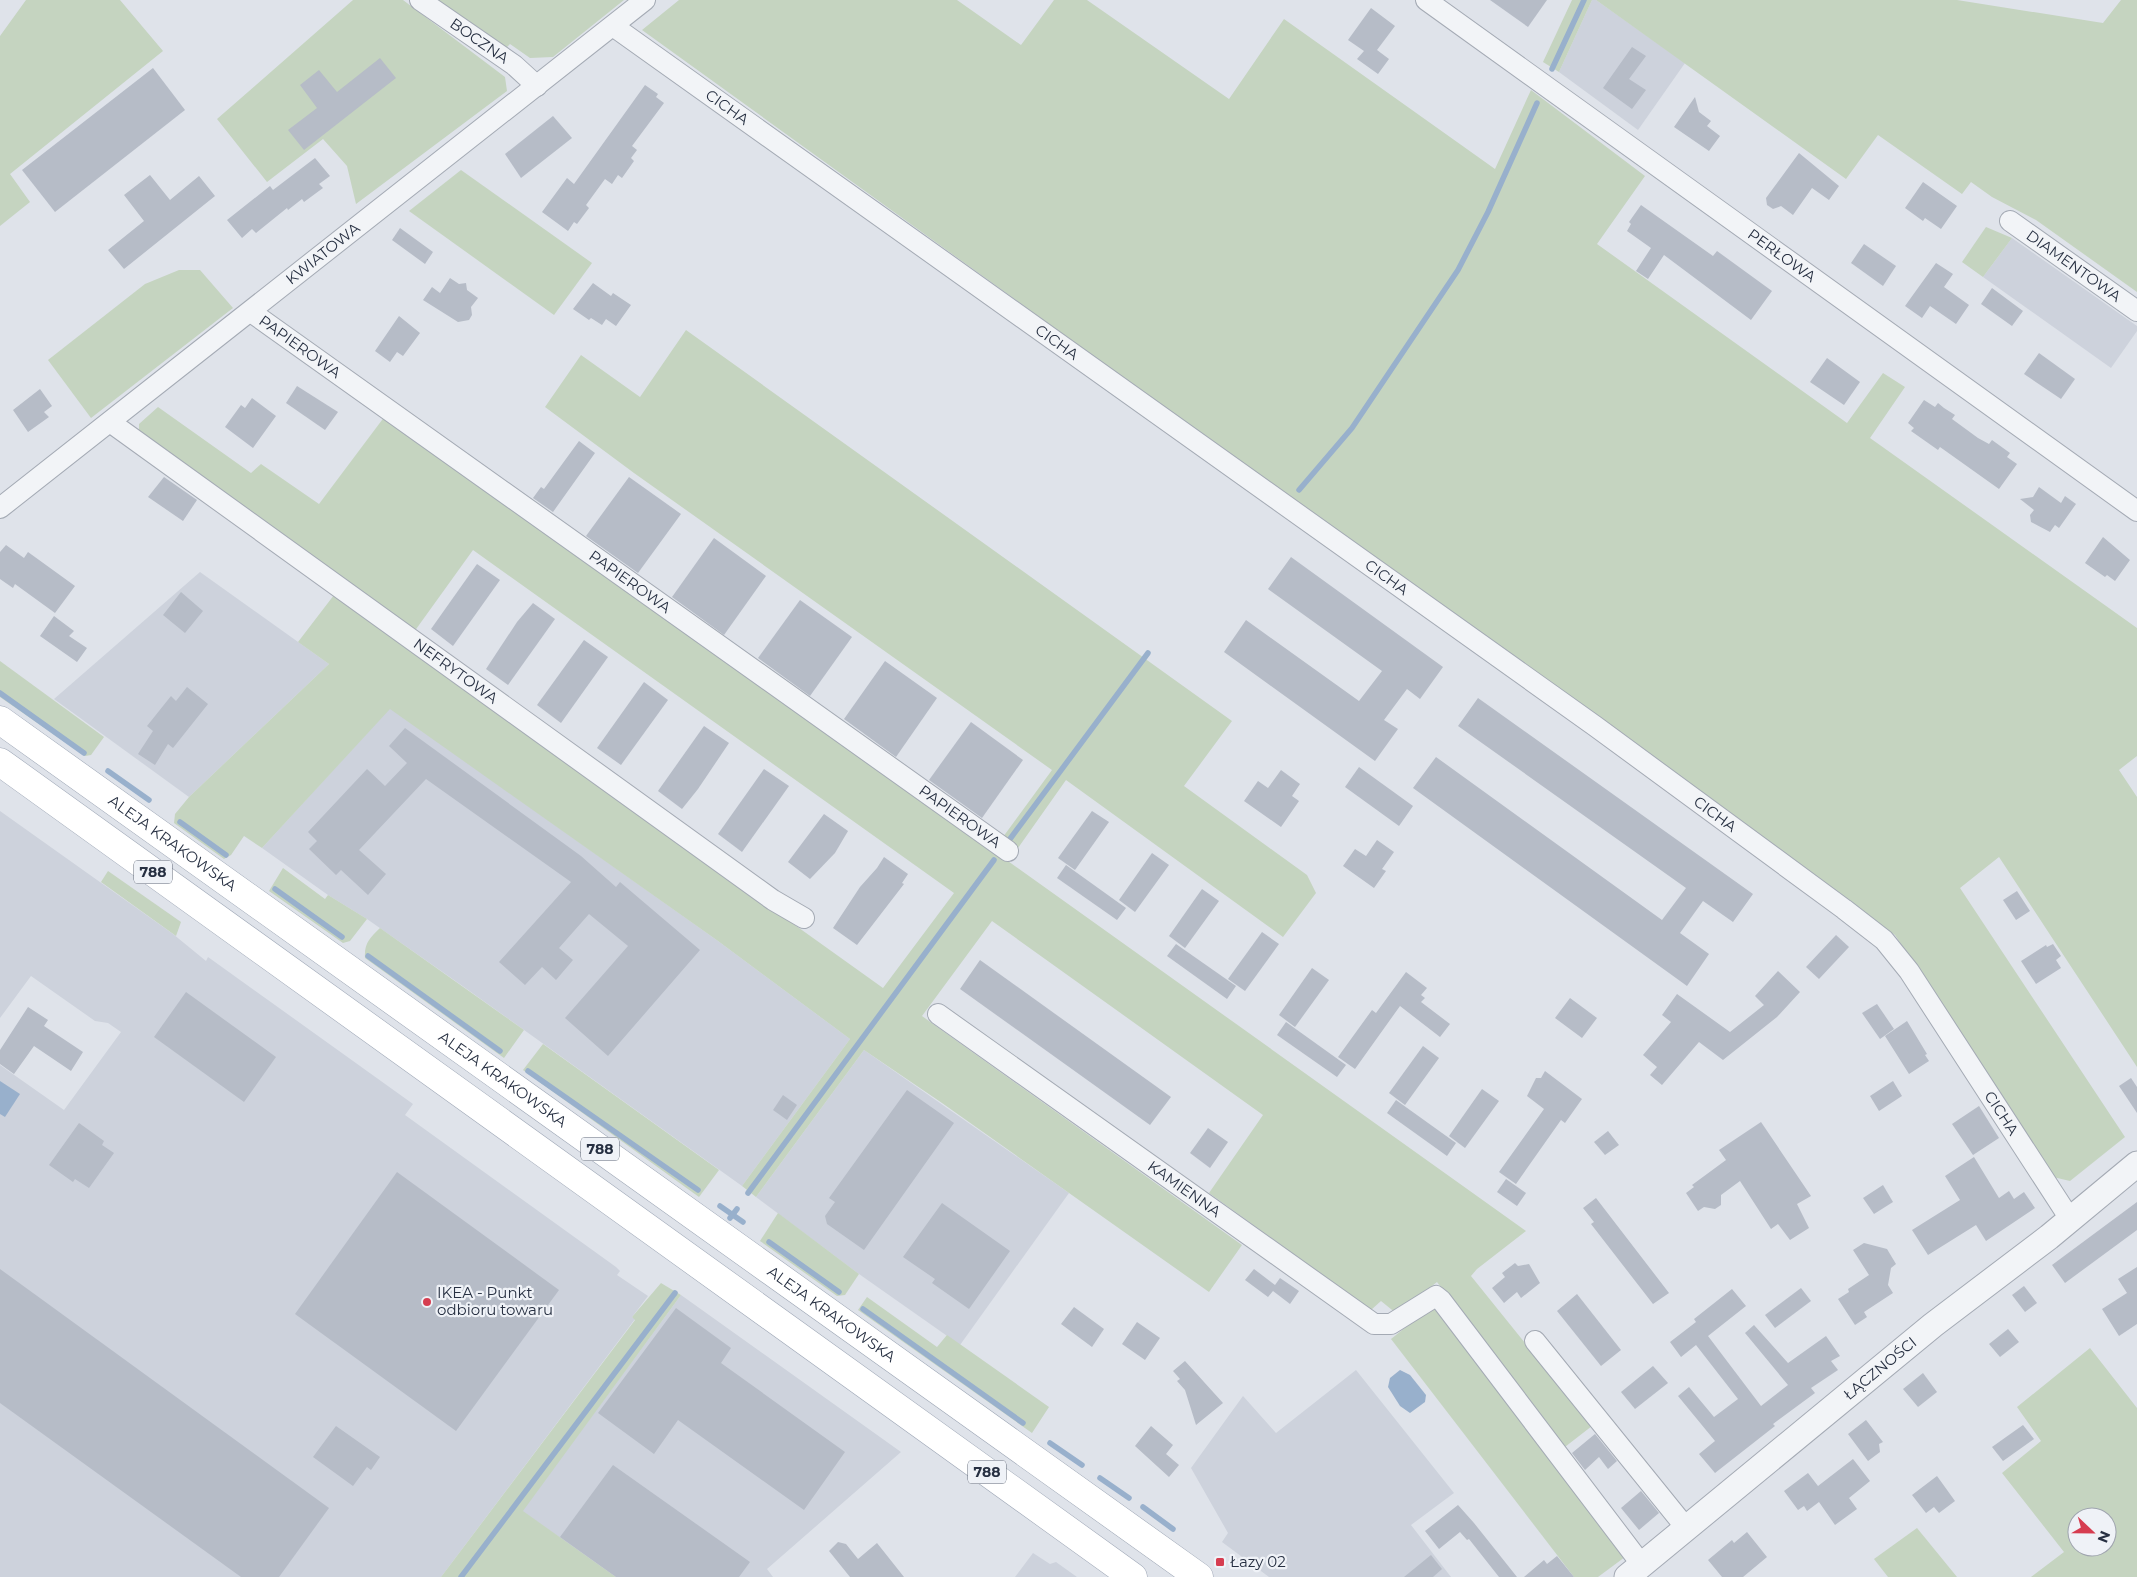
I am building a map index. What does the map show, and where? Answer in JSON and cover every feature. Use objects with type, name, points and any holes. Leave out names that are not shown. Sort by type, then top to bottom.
[{"type":"main road","name":"ALEJA KRAKOWSKA","points":[[0,720],[1200,1577]]},
{"type":"main road","name":"788","points":[[0,762],[1133,1577]]},
{"type":"street","name":"BOCZNA","points":[[420,0],[514,65],[537,86]]},
{"type":"street","name":"KWIATOWA","points":[[0,508],[645,0]]},
{"type":"street","name":"PERŁOWA","points":[[1426,0],[2137,511]]},
{"type":"street","name":"CICHA","points":[[613,26],[1587,720],[1884,940],[1909,971],[2070,1219]]},
{"type":"street","name":"DIAMENTOWA","points":[[2010,221],[2137,311]]},
{"type":"street","name":"PAPIEROWA","points":[[251,312],[1008,851]]},
{"type":"street","name":"NEFRYTOWA","points":[[110,422],[773,900],[804,918]]},
{"type":"street","name":"KAMIENNA","points":[[938,1014],[1374,1324],[1391,1324],[1436,1296],[1449,1308],[1634,1571]]},
{"type":"street","name":"ŁĄCZNOŚCI","points":[[1634,1571],[1933,1325],[2070,1219],[2137,1164]]},
{"type":"street","points":[[1535,1341],[1687,1529]]},
{"type":"shaded area","points":[[1592,0],[1596,0],[1685,63],[1638,130],[1559,72]]},
{"type":"shaded area","points":[[2012,238],[2137,326],[2137,331],[2111,368],[1983,277]]},
{"type":"shaded area","points":[[200,572],[329,664],[189,797],[54,699]]},
{"type":"shaded area","points":[[390,708],[718,941],[850,1039],[742,1186],[464,987],[262,848]]},
{"type":"shaded area","points":[[0,811],[173,934],[206,961],[208,957],[413,1104],[405,1115],[616,1267],[620,1271],[617,1275],[648,1296],[632,1317],[635,1319],[441,1577],[0,1577],[0,1065],[64,1110],[121,1032],[108,1023],[95,1021],[31,976],[0,1018]]},
{"type":"shaded area","points":[[864,1050],[1069,1193],[960,1345],[859,1274],[756,1197]]},
{"type":"shaded area","points":[[681,1295],[901,1452],[767,1569],[773,1577],[616,1577],[522,1511]]},
{"type":"shaded area","points":[[1356,1370],[1454,1493],[1411,1525],[1451,1577],[1269,1577],[1222,1542],[1228,1533],[1191,1468],[1243,1396],[1276,1433]]},
{"type":"shaded area","points":[[1033,1553],[1050,1564],[1056,1562],[1077,1577],[1015,1577]]},
{"type":"green space","points":[[26,0],[120,0],[163,51],[10,174],[30,202],[0,226],[0,36]]},
{"type":"green space","points":[[353,0],[403,0],[505,77],[507,91],[356,204],[347,166],[323,139],[267,182],[217,119]]},
{"type":"green space","points":[[431,0],[624,0],[553,57],[530,58],[510,44],[503,51]]},
{"type":"green space","points":[[679,0],[957,0],[1021,45],[1054,0],[1087,0],[1229,99],[1284,19],[1495,169],[1531,90],[1645,176],[1597,244],[1847,423],[1883,373],[1905,387],[1870,438],[2137,628],[2137,756],[2119,770],[2137,797],[2137,1067],[1999,857],[1960,888],[2125,1137],[2070,1181],[2053,1177],[1895,935],[642,30]]},
{"type":"green space","points":[[1572,0],[1592,0],[1559,72],[1543,62]]},
{"type":"green space","points":[[1596,0],[1957,0],[2103,23],[2121,0],[2137,0],[2137,292],[2036,220],[1992,197],[1971,182],[1962,194],[1878,135],[1846,179]]},
{"type":"green space","points":[[461,170],[592,263],[554,315],[409,211]]},
{"type":"green space","points":[[1986,227],[2012,238],[1983,277],[1962,262]]},
{"type":"green space","points":[[179,270],[200,270],[233,308],[91,418],[48,360],[145,284]]},
{"type":"green space","points":[[686,330],[1232,721],[1184,786],[1307,875],[1316,893],[1283,937],[1066,780],[1018,848],[1003,837],[1052,770],[634,473],[545,407],[581,355],[640,397]]},
{"type":"green space","points":[[158,407],[251,473],[261,464],[319,504],[385,416],[1526,1231],[1477,1269],[1471,1276],[1592,1426],[1561,1450],[1437,1282],[1397,1314],[1381,1301],[1371,1310],[1209,1193],[1263,1115],[992,921],[922,1016],[1242,1245],[1209,1292],[864,1050],[756,1197],[742,1186],[850,1039],[718,941],[390,709],[262,848],[244,836],[231,855],[224,859],[174,823],[175,814],[189,797],[329,664],[298,642],[334,595],[883,988],[954,893],[473,550],[414,632],[139,435],[139,424]]},
{"type":"green space","points":[[0,661],[104,737],[91,755],[85,756],[0,697]]},
{"type":"green space","points":[[283,868],[325,899],[328,895],[367,919],[350,941],[343,943],[269,891]]},
{"type":"green space","points":[[108,871],[181,922],[176,936],[101,882]]},
{"type":"green space","points":[[380,928],[524,1030],[504,1058],[365,958],[368,941]]},
{"type":"green space","points":[[543,1044],[719,1170],[699,1197],[523,1070]]},
{"type":"green space","points":[[778,1213],[859,1274],[845,1295],[837,1296],[760,1241]]},
{"type":"green space","points":[[661,1283],[681,1295],[523,1511],[616,1577],[441,1577],[635,1320],[632,1317]]},
{"type":"green space","points":[[867,1297],[937,1347],[947,1335],[1049,1407],[1032,1433],[858,1310]]},
{"type":"green space","points":[[1432,1306],[1552,1458],[1625,1557],[1598,1577],[1574,1577],[1391,1339]]},
{"type":"green space","points":[[2090,1348],[2137,1408],[2137,1577],[2031,1577],[2064,1552],[2002,1473],[2041,1441],[2017,1407]]},
{"type":"green space","points":[[1917,1528],[1957,1577],[1888,1577],[1874,1559]]},
{"type":"water","points":[[0,1081],[20,1094],[5,1117],[0,1114]]},
{"type":"water","points":[[1400,1370],[1410,1375],[1426,1395],[1425,1402],[1410,1413],[1400,1406],[1388,1387],[1390,1378]]},
{"type":"building","points":[[1490,0],[1547,0],[1528,27]]},
{"type":"building","points":[[1371,8],[1395,26],[1377,50],[1389,59],[1378,74],[1357,59],[1364,51],[1348,40]]},
{"type":"building","points":[[1632,47],[1646,56],[1629,79],[1646,90],[1632,109],[1603,88]]},
{"type":"building","points":[[380,58],[396,78],[304,150],[288,130],[317,108],[300,85],[319,70],[337,92]]},
{"type":"building","points":[[153,68],[185,110],[55,212],[22,170]]},
{"type":"building","points":[[645,85],[658,94],[656,97],[664,103],[632,146],[637,150],[631,158],[634,161],[622,178],[618,175],[612,184],[605,179],[586,205],[589,208],[577,224],[574,222],[568,231],[542,212],[567,178],[574,184]]},
{"type":"building","points":[[1695,97],[1699,112],[1711,121],[1707,126],[1720,136],[1709,151],[1674,127]]},
{"type":"building","points":[[553,116],[572,138],[521,178],[505,154]]},
{"type":"building","points":[[1799,153],[1839,186],[1829,200],[1812,188],[1793,215],[1781,206],[1773,209],[1767,205],[1766,198]]},
{"type":"building","points":[[315,158],[330,176],[319,184],[323,188],[304,202],[302,199],[288,210],[287,208],[256,233],[252,229],[242,238],[227,220],[270,186],[273,190]]},
{"type":"building","points":[[150,175],[170,200],[199,176],[215,196],[124,269],[108,250],[144,221],[124,195]]},
{"type":"building","points":[[1923,182],[1957,206],[1941,229],[1925,218],[1923,221],[1905,208]]},
{"type":"building","points":[[1641,205],[1713,256],[1717,251],[1772,291],[1751,320],[1664,255],[1648,279],[1636,271],[1651,248],[1627,231],[1631,224],[1629,222]]},
{"type":"building","points":[[400,228],[433,252],[425,264],[392,240]]},
{"type":"building","points":[[1864,244],[1896,266],[1883,286],[1851,263]]},
{"type":"building","points":[[1936,263],[1953,274],[1944,287],[1969,305],[1956,324],[1930,306],[1922,318],[1905,306]]},
{"type":"building","points":[[450,278],[459,284],[466,283],[467,290],[478,298],[471,307],[472,315],[469,320],[458,322],[423,300],[432,287],[440,293]]},
{"type":"building","points":[[593,283],[611,296],[613,293],[631,305],[616,326],[606,319],[602,325],[591,318],[589,320],[573,309]]},
{"type":"building","points":[[1992,288],[2023,311],[2012,326],[1981,304]]},
{"type":"building","points":[[399,316],[420,333],[403,356],[397,352],[390,362],[375,351]]},
{"type":"building","points":[[2039,353],[2075,379],[2061,399],[2024,374]]},
{"type":"building","points":[[1827,358],[1860,382],[1844,405],[1810,382]]},
{"type":"building","points":[[297,386],[338,412],[325,430],[286,403]]},
{"type":"building","points":[[40,389],[52,406],[44,412],[49,417],[28,432],[13,410]]},
{"type":"building","points":[[252,398],[276,416],[253,448],[225,427],[241,405],[245,408]]},
{"type":"building","points":[[1924,400],[1935,407],[1938,403],[1955,415],[1952,419],[1978,438],[1989,444],[1992,440],[2010,453],[2007,457],[2017,464],[1999,489],[1940,447],[1938,450],[1911,431],[1914,428],[1908,423]]},
{"type":"building","points":[[579,441],[595,453],[553,512],[533,498],[541,487],[544,489]]},
{"type":"building","points":[[164,477],[197,500],[183,521],[148,497]]},
{"type":"building","points":[[629,477],[681,514],[638,573],[586,536]]},
{"type":"building","points":[[2039,487],[2061,503],[2065,496],[2076,504],[2059,528],[2055,525],[2050,532],[2031,522],[2030,515],[2034,510],[2020,499],[2033,497]]},
{"type":"building","points":[[2103,537],[2130,560],[2115,581],[2107,575],[2105,577],[2085,563]]},
{"type":"building","points":[[714,538],[766,576],[724,635],[672,597]]},
{"type":"building","points":[[6,545],[24,558],[28,552],[75,586],[55,613],[15,584],[13,588],[0,579],[0,552]]},
{"type":"building","points":[[1291,557],[1443,667],[1420,699],[1407,689],[1384,720],[1398,729],[1375,761],[1224,652],[1246,620],[1359,701],[1382,671],[1268,589]]},
{"type":"building","points":[[477,564],[500,580],[453,646],[431,629]]},
{"type":"building","points":[[181,592],[203,611],[185,633],[163,615]]},
{"type":"building","points":[[800,600],[852,637],[810,696],[758,658]]},
{"type":"building","points":[[533,603],[555,619],[508,685],[486,669],[517,622]]},
{"type":"building","points":[[54,616],[74,631],[69,636],[87,648],[77,662],[40,636]]},
{"type":"building","points":[[584,640],[608,657],[561,723],[537,705]]},
{"type":"building","points":[[885,661],[937,698],[896,757],[844,719]]},
{"type":"building","points":[[644,682],[668,700],[621,765],[597,748]]},
{"type":"building","points":[[187,687],[208,704],[173,748],[168,744],[155,765],[138,754],[153,731],[147,726],[171,696],[176,701]]},
{"type":"building","points":[[1478,698],[1753,894],[1733,922],[1703,901],[1680,933],[1709,954],[1687,986],[1413,788],[1436,757],[1662,920],[1686,888],[1458,726]]},
{"type":"building","points":[[971,722],[1023,760],[982,818],[929,780]]},
{"type":"building","points":[[704,726],[729,743],[682,809],[658,791]]},
{"type":"building","points":[[405,728],[581,856],[616,887],[620,882],[700,950],[608,1056],[565,1018],[628,946],[589,914],[559,948],[573,960],[556,980],[542,967],[525,985],[499,962],[571,882],[426,779],[359,850],[386,874],[368,895],[341,870],[336,875],[309,849],[317,841],[308,832],[367,769],[385,786],[407,763],[389,746]]},
{"type":"building","points":[[1359,767],[1413,806],[1399,826],[1345,787]]},
{"type":"building","points":[[764,769],[789,786],[742,852],[718,834]]},
{"type":"building","points":[[1281,770],[1300,784],[1292,796],[1299,801],[1281,827],[1244,801],[1258,781],[1268,788]]},
{"type":"building","points":[[1092,811],[1109,822],[1075,870],[1058,858]]},
{"type":"building","points":[[824,814],[848,831],[835,853],[810,879],[788,862]]},
{"type":"building","points":[[1377,840],[1394,852],[1382,869],[1386,871],[1374,888],[1343,866],[1355,849],[1366,856]]},
{"type":"building","points":[[1152,853],[1169,865],[1135,912],[1119,900]]},
{"type":"building","points":[[884,857],[908,874],[902,883],[904,884],[857,945],[833,928],[860,887]]},
{"type":"building","points":[[1066,865],[1126,908],[1117,920],[1057,878]]},
{"type":"building","points":[[1202,889],[1219,901],[1185,948],[1169,936]]},
{"type":"building","points":[[2017,891],[2030,911],[2016,920],[2003,900]]},
{"type":"building","points":[[1262,932],[1279,944],[1245,991],[1228,979]]},
{"type":"building","points":[[1836,935],[1849,947],[1819,979],[1806,967]]},
{"type":"building","points":[[1176,944],[1236,986],[1227,999],[1167,956]]},
{"type":"building","points":[[2053,944],[2061,956],[2056,960],[2061,968],[2036,984],[2021,961],[2046,945],[2047,947]]},
{"type":"building","points":[[980,960],[1171,1097],[1150,1125],[960,989]]},
{"type":"building","points":[[1312,968],[1329,980],[1295,1027],[1279,1015]]},
{"type":"building","points":[[1778,971],[1800,992],[1777,1017],[1723,1060],[1699,1042],[1662,1085],[1650,1075],[1657,1067],[1643,1055],[1671,1022],[1662,1015],[1677,994],[1730,1032],[1764,1005],[1755,996]]},
{"type":"building","points":[[1406,972],[1427,988],[1421,995],[1425,998],[1421,1002],[1450,1024],[1440,1037],[1400,1006],[1355,1069],[1338,1057],[1372,1010],[1376,1013]]},
{"type":"building","points":[[186,992],[276,1057],[244,1102],[154,1037]]},
{"type":"building","points":[[1570,998],[1597,1018],[1582,1038],[1555,1018]]},
{"type":"building","points":[[1877,1004],[1894,1029],[1880,1039],[1862,1013]]},
{"type":"building","points":[[28,1007],[48,1020],[44,1026],[83,1052],[71,1071],[34,1046],[14,1074],[0,1064],[0,1050]]},
{"type":"building","points":[[1907,1021],[1927,1054],[1925,1055],[1929,1061],[1909,1074],[1885,1036]]},
{"type":"building","points":[[1286,1022],[1346,1065],[1337,1077],[1277,1035]]},
{"type":"building","points":[[1423,1046],[1439,1058],[1405,1105],[1389,1093]]},
{"type":"building","points":[[1545,1071],[1582,1099],[1565,1123],[1561,1120],[1516,1184],[1499,1172],[1544,1109],[1527,1096],[1536,1078],[1541,1078]]},
{"type":"building","points":[[2131,1078],[2137,1087],[2137,1113],[2119,1086]]},
{"type":"building","points":[[1893,1081],[1902,1096],[1879,1111],[1870,1096]]},
{"type":"building","points":[[1482,1089],[1499,1101],[1465,1148],[1449,1136]]},
{"type":"building","points":[[907,1090],[954,1123],[864,1250],[827,1224],[825,1216],[835,1202],[829,1198]]},
{"type":"building","points":[[783,1095],[797,1105],[787,1120],[773,1110]]},
{"type":"building","points":[[1396,1100],[1456,1143],[1447,1156],[1387,1113]]},
{"type":"building","points":[[1979,1106],[1999,1138],[1973,1155],[1952,1124]]},
{"type":"building","points":[[1761,1122],[1811,1196],[1797,1204],[1809,1228],[1790,1240],[1778,1224],[1771,1229],[1740,1181],[1721,1195],[1721,1205],[1715,1209],[1704,1207],[1698,1211],[1686,1193],[1694,1187],[1692,1185],[1726,1160],[1719,1150]]},
{"type":"building","points":[[79,1123],[104,1141],[102,1145],[114,1153],[89,1188],[75,1179],[73,1182],[49,1165]]},
{"type":"building","points":[[1208,1128],[1228,1142],[1210,1168],[1190,1153]]},
{"type":"building","points":[[1608,1131],[1619,1145],[1605,1155],[1594,1142]]},
{"type":"building","points":[[1974,1157],[1999,1198],[2009,1191],[2014,1199],[2024,1192],[2035,1208],[1986,1241],[1976,1225],[1928,1255],[1912,1230],[1960,1200],[1945,1176]]},
{"type":"building","name":"IKEA - Punkt odbioru towaru","points":[[397,1172],[559,1290],[456,1431],[295,1314]]},
{"type":"building","points":[[1506,1179],[1526,1193],[1517,1206],[1497,1192]]},
{"type":"building","points":[[1883,1185],[1893,1202],[1874,1214],[1863,1198]]},
{"type":"building","points":[[1596,1198],[1669,1293],[1653,1304],[1591,1224],[1594,1222],[1583,1208]]},
{"type":"building","points":[[2137,1202],[2137,1230],[2065,1283],[2052,1265]]},
{"type":"building","points":[[942,1203],[1010,1251],[969,1309],[932,1283],[935,1279],[903,1257]]},
{"type":"building","points":[[1864,1243],[1887,1249],[1896,1264],[1891,1268],[1888,1285],[1893,1293],[1864,1312],[1867,1317],[1855,1325],[1838,1299],[1849,1292],[1848,1289],[1869,1275],[1853,1250]]},
{"type":"building","points":[[1515,1263],[1518,1266],[1529,1264],[1540,1283],[1521,1298],[1517,1292],[1504,1303],[1492,1288],[1505,1277],[1502,1273]]},
{"type":"building","points":[[2137,1267],[2137,1324],[2119,1336],[2102,1309],[2127,1293],[2118,1279]]},
{"type":"building","points":[[0,1269],[329,1508],[279,1577],[241,1577],[0,1403]]},
{"type":"building","points":[[1254,1269],[1275,1285],[1280,1278],[1299,1291],[1290,1304],[1273,1291],[1268,1297],[1245,1280]]},
{"type":"building","points":[[2024,1286],[2037,1303],[2025,1312],[2012,1295]]},
{"type":"building","points":[[1801,1288],[1811,1301],[1775,1328],[1765,1315]]},
{"type":"building","points":[[1732,1289],[1746,1306],[1708,1336],[1761,1406],[1788,1385],[1745,1333],[1754,1325],[1788,1363],[1826,1336],[1840,1356],[1831,1361],[1838,1370],[1811,1388],[1815,1393],[1773,1424],[1775,1426],[1715,1473],[1699,1454],[1715,1441],[1678,1396],[1689,1387],[1714,1417],[1738,1399],[1696,1345],[1681,1357],[1670,1342],[1696,1322],[1694,1319]]},
{"type":"building","points":[[1577,1294],[1621,1350],[1601,1366],[1557,1311]]},
{"type":"building","points":[[1074,1307],[1104,1329],[1092,1347],[1061,1324]]},
{"type":"building","points":[[676,1308],[731,1348],[721,1363],[845,1452],[804,1510],[678,1420],[654,1454],[598,1413]]},
{"type":"building","points":[[1137,1322],[1160,1338],[1145,1360],[1122,1344]]},
{"type":"building","points":[[2008,1329],[2019,1342],[2000,1357],[1989,1344]]},
{"type":"building","points":[[1185,1361],[1223,1403],[1196,1425],[1185,1390],[1177,1381],[1180,1379],[1173,1371]]},
{"type":"building","points":[[1653,1366],[1668,1383],[1635,1409],[1621,1392]]},
{"type":"building","points":[[1923,1373],[1937,1392],[1918,1407],[1903,1389]]},
{"type":"building","points":[[1866,1420],[1883,1442],[1879,1444],[1880,1452],[1868,1461],[1848,1434]]},
{"type":"building","points":[[2023,1425],[2034,1439],[2003,1461],[1992,1447]]},
{"type":"building","points":[[336,1426],[380,1457],[371,1470],[367,1467],[353,1486],[313,1457]]},
{"type":"building","points":[[1151,1426],[1173,1445],[1166,1454],[1179,1465],[1169,1477],[1135,1446]]},
{"type":"building","points":[[1595,1434],[1617,1461],[1608,1469],[1599,1457],[1585,1470],[1572,1453]]},
{"type":"building","points":[[1853,1459],[1870,1481],[1849,1498],[1857,1509],[1835,1525],[1819,1502],[1807,1511],[1804,1506],[1798,1510],[1784,1491],[1808,1473],[1818,1486]]},
{"type":"building","points":[[613,1465],[750,1562],[739,1577],[616,1577],[560,1537]]},
{"type":"building","points":[[1937,1476],[1955,1501],[1939,1513],[1934,1507],[1926,1513],[1912,1495]]},
{"type":"building","points":[[1641,1491],[1659,1513],[1639,1530],[1621,1508]]},
{"type":"building","points":[[1458,1505],[1517,1577],[1499,1577],[1469,1539],[1467,1540],[1460,1532],[1439,1549],[1425,1531]]},
{"type":"building","points":[[1747,1532],[1767,1557],[1743,1577],[1722,1577],[1708,1560],[1732,1540],[1734,1543]]},
{"type":"building","points":[[838,1542],[846,1544],[858,1559],[877,1543],[904,1577],[850,1577],[829,1551]]},
{"type":"building","points":[[1431,1555],[1442,1569],[1433,1577],[1404,1577]]},
{"type":"building","points":[[1557,1556],[1574,1577],[1524,1577],[1544,1560],[1547,1564]]},
{"type":"waterway","points":[[1552,69],[1584,0]]},
{"type":"waterway","points":[[1299,490],[1352,428],[1458,270],[1488,212],[1537,103]]},
{"type":"waterway","points":[[1010,839],[1148,653]]},
{"type":"waterway","points":[[0,693],[84,753]]},
{"type":"waterway","points":[[108,771],[149,800]]},
{"type":"waterway","points":[[180,822],[226,855]]},
{"type":"waterway","points":[[748,1193],[994,860]]},
{"type":"waterway","points":[[275,889],[342,937]]},
{"type":"waterway","points":[[368,956],[500,1051]]},
{"type":"waterway","points":[[528,1071],[698,1190]]},
{"type":"waterway","points":[[720,1206],[743,1222]]},
{"type":"waterway","points":[[730,1218],[737,1209]]},
{"type":"waterway","points":[[769,1242],[839,1292]]},
{"type":"waterway","points":[[461,1577],[675,1293]]},
{"type":"waterway","points":[[863,1309],[1023,1423]]},
{"type":"waterway","points":[[1050,1443],[1082,1465]]},
{"type":"waterway","points":[[1100,1478],[1129,1498]]},
{"type":"waterway","points":[[1143,1507],[1173,1529]]},
{"type":"place","name":"IKEA - Punkt odbioru towaru","points":[[427,1302]]},
{"type":"place","name":"Łazy 02","points":[[1220,1562]]}]
